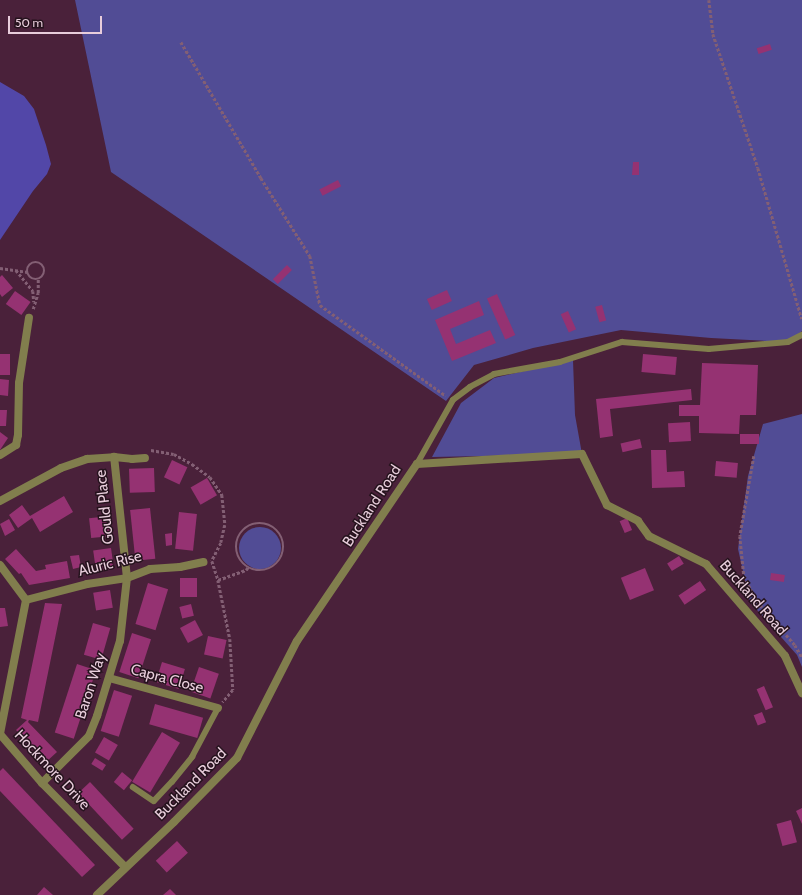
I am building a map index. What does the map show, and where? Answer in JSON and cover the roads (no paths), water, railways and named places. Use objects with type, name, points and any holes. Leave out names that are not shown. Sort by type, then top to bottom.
[{"type":"street","points":[[0,455],[16,445],[18,436],[19,383],[29,318]]},
{"type":"street","name":"Buckland Road","points":[[97,895],[174,822],[237,758],[297,641],[417,464],[582,454],[607,505],[638,521],[649,536],[706,564],[785,656],[802,694]]},
{"type":"street","name":"Gould Place","points":[[114,457],[127,578]]},
{"type":"street","name":"Gould Place","points":[[0,501],[61,468],[87,459],[114,457],[132,459],[145,458]]},
{"type":"street","name":"Aluric Rise","points":[[26,600],[88,584],[127,578],[150,569],[180,567],[203,562]]},
{"type":"street","points":[[0,565],[26,600]]},
{"type":"street","name":"Baron Way","points":[[42,783],[89,736],[97,716],[120,641],[127,578]]},
{"type":"street","name":"Hockmore Drive","points":[[26,600],[0,734],[42,783],[125,867]]},
{"type":"street","name":"Capra Close","points":[[108,678],[218,708]]},
{"type":"lane","points":[[417,464],[453,400],[470,387],[494,374],[560,362],[622,342],[709,349],[788,342],[802,335]]},
{"type":"lane","points":[[133,787],[154,801],[172,782],[192,757],[218,708]]}]
